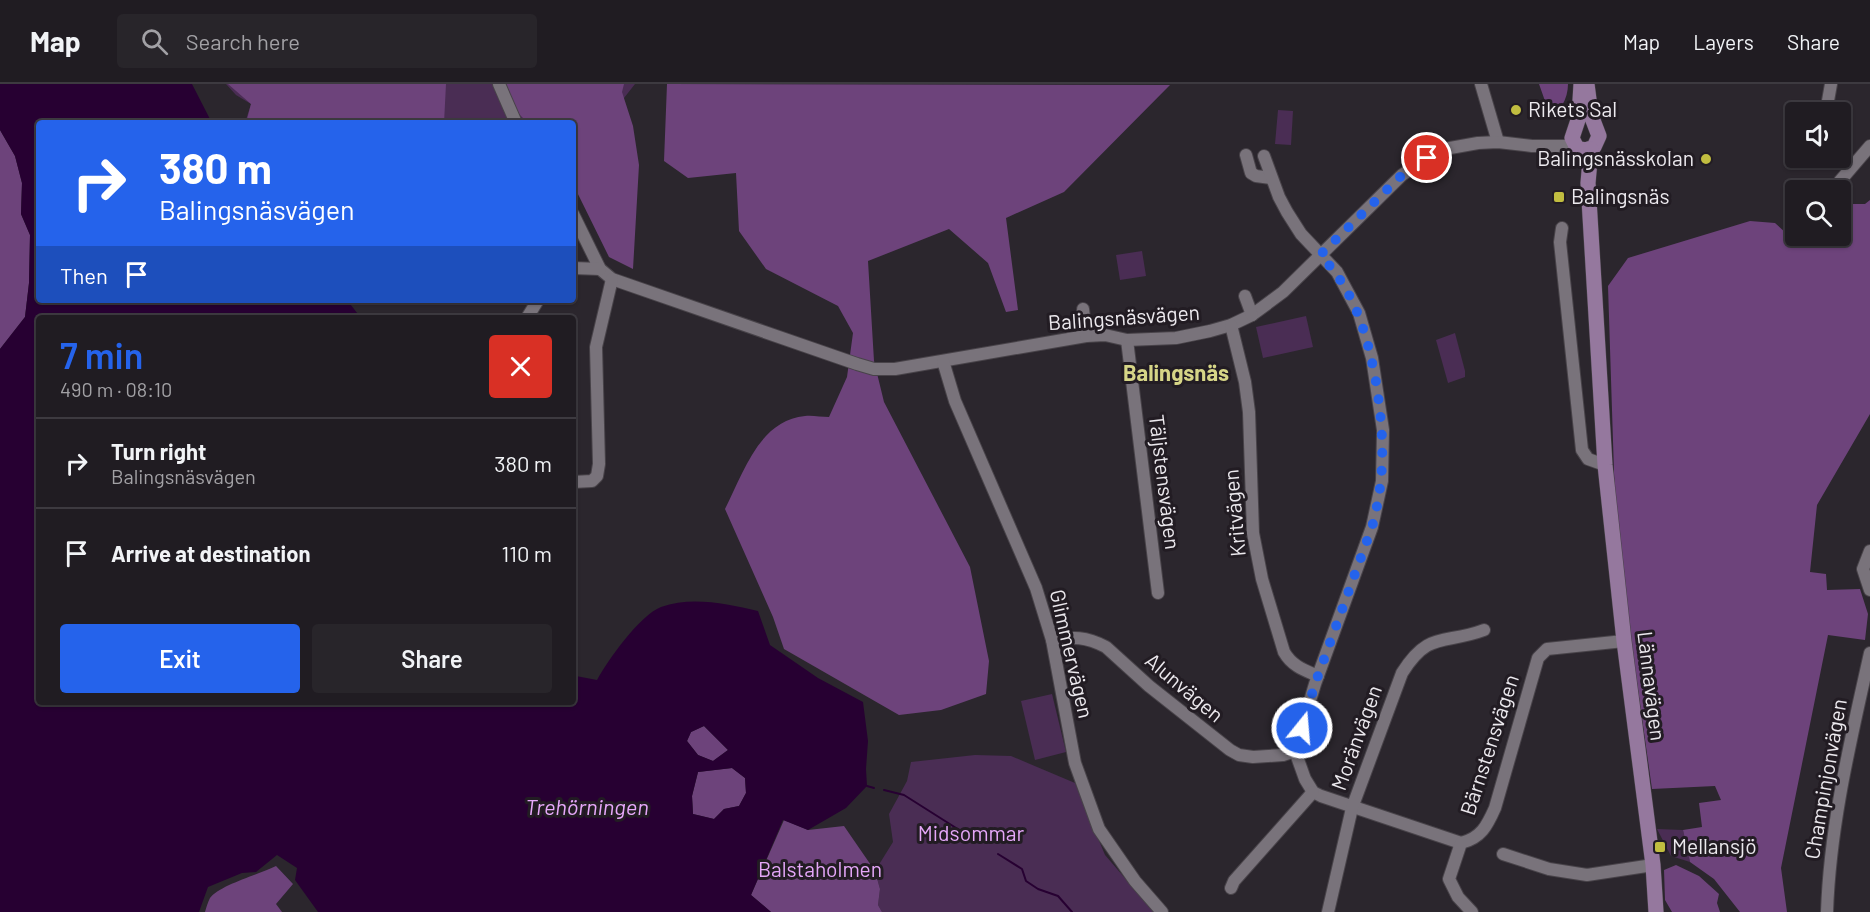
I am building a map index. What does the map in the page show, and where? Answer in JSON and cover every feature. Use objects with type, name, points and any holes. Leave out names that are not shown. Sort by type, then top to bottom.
[{"type":"main road","name":"Lännavägen","points":[[1581,84],[1579,141],[1588,183],[1605,465],[1624,641],[1653,865],[1656,912]]},
{"type":"main road","name":"Lännavägen","points":[[1579,141],[1599,140],[1598,132],[1594,127],[1587,84]]},
{"type":"main road","points":[[1579,141],[1584,123],[1594,127]]},
{"type":"street","points":[[499,84],[515,120]]},
{"type":"street","points":[[1481,84],[1498,142]]},
{"type":"street","points":[[1828,102],[1832,84]]},
{"type":"street","name":"Balingsnäsvägen","points":[[576,220],[600,269],[612,279],[874,369],[895,369],[1086,336],[1105,335],[1127,340],[1176,338],[1231,325],[1252,315],[1283,292],[1402,175],[1417,164],[1450,148],[1498,142],[1518,144],[1556,139],[1579,141]]},
{"type":"street","points":[[1841,180],[1870,146]]},
{"type":"street","points":[[1246,155],[1251,173],[1256,176],[1271,177]]},
{"type":"street","points":[[1264,156],[1279,197],[1292,221],[1343,282],[1359,313],[1372,358],[1383,430],[1382,481],[1378,503],[1318,676],[1295,751],[1300,769],[1313,792],[1352,808],[1461,843]]},
{"type":"street","points":[[1562,228],[1560,242],[1582,450],[1588,459],[1605,465]]},
{"type":"street","points":[[576,268],[600,269]]},
{"type":"street","points":[[576,482],[592,481],[597,476],[599,464],[596,347],[612,279]]},
{"type":"street","points":[[1245,296],[1252,315]]},
{"type":"street","points":[[1083,309],[1086,336]]},
{"type":"street","name":"Kritvägen","points":[[1231,325],[1245,382],[1249,412],[1253,533],[1262,579],[1284,652],[1289,661],[1318,676]]},
{"type":"street","name":"Täljstensvägen","points":[[1127,340],[1158,593]]},
{"type":"street","name":"Glimmervägen","points":[[943,361],[955,401],[1036,588],[1052,640],[1075,763],[1099,829],[1135,881],[1162,912]]},
{"type":"street","points":[[1870,551],[1863,568],[1870,590]]},
{"type":"street","name":"Moränvägen","points":[[1328,912],[1352,808],[1402,673],[1420,649],[1431,642],[1457,636],[1467,637],[1484,630]]},
{"type":"street","name":"Alunvägen","points":[[1052,640],[1074,637],[1091,639],[1106,647],[1217,741],[1239,755],[1252,757],[1283,755],[1295,751]]},
{"type":"street","name":"Bärnstensvägen","points":[[1472,912],[1458,897],[1449,879],[1461,843],[1479,837],[1495,808],[1538,658],[1547,649],[1624,641]]},
{"type":"street","name":"Champinjonvägen","points":[[1827,912],[1831,846],[1838,802],[1870,653]]},
{"type":"street","points":[[1231,888],[1234,881],[1313,792]]},
{"type":"street","points":[[1503,854],[1549,869],[1587,875],[1653,865]]},
{"type":"green space","points":[[226,84],[635,84],[576,159],[576,120],[246,120],[251,104],[236,95]]},
{"type":"green space","points":[[228,84],[446,84],[444,120],[247,120],[251,104]]},
{"type":"green space","points":[[506,84],[624,84],[622,92],[633,126],[639,165],[633,269],[609,257],[576,190],[576,120],[525,120],[518,113]]},
{"type":"green space","points":[[667,84],[1170,85],[1064,192],[1006,218],[1018,310],[1006,312],[988,263],[949,229],[868,261],[874,361],[884,402],[970,567],[989,661],[986,694],[941,710],[899,715],[784,649],[773,617],[725,509],[754,451],[776,427],[789,420],[805,416],[829,417],[847,377],[853,333],[838,306],[766,269],[739,231],[736,173],[688,178],[664,161]]},
{"type":"green space","points":[[1539,84],[1568,84],[1567,95],[1562,105],[1547,119],[1545,101]]},
{"type":"green space","points":[[1278,110],[1293,111],[1291,145],[1275,144]]},
{"type":"green space","points":[[0,130],[15,156],[22,183],[21,214],[30,235],[29,283],[25,317],[0,349]]},
{"type":"green space","points":[[1870,200],[1870,414],[1817,505],[1810,572],[1826,574],[1827,590],[1860,589],[1868,614],[1865,640],[1828,635],[1781,868],[1787,912],[1740,912],[1714,879],[1690,862],[1683,830],[1702,827],[1699,803],[1721,800],[1715,786],[1652,789],[1616,534],[1608,286],[1628,258],[1750,221],[1775,223],[1785,232],[1785,246],[1807,248],[1808,246],[1851,246],[1851,204],[1865,204]]},
{"type":"green space","points":[[1142,251],[1146,276],[1120,280],[1116,255]]},
{"type":"green space","points":[[1306,316],[1313,347],[1263,358],[1256,327]]},
{"type":"green space","points":[[1455,333],[1465,377],[1448,383],[1436,340]]},
{"type":"green space","points":[[1052,694],[1066,752],[1035,760],[1021,701]]},
{"type":"green space","points":[[704,726],[728,750],[713,761],[698,755],[687,741],[691,732]]},
{"type":"green space","name":"Midsommar","points":[[975,755],[1011,756],[1075,783],[1105,855],[1154,912],[882,912],[878,905],[880,889],[875,871],[893,842],[889,814],[907,781],[911,762]]},
{"type":"green space","points":[[732,768],[745,778],[746,793],[739,806],[724,809],[714,819],[693,814],[692,796],[698,772]]},
{"type":"green space","name":"Balstaholmen","points":[[784,820],[808,830],[844,826],[875,871],[880,889],[878,905],[882,912],[771,912],[751,895]]},
{"type":"green space","points":[[1657,829],[1683,830],[1690,862],[1671,856]]},
{"type":"green space","points":[[1676,865],[1699,876],[1719,894],[1717,903],[1720,912],[1672,912],[1665,900],[1664,870]]},
{"type":"green space","points":[[276,866],[293,884],[276,904],[282,912],[205,912],[210,898],[215,893]]},
{"type":"water","name":"Trehörningen","points":[[0,84],[192,84],[210,120],[36,120],[36,303],[349,303],[359,315],[36,315],[36,705],[576,705],[576,676],[597,680],[634,628],[661,607],[697,602],[758,611],[770,645],[818,678],[863,702],[868,741],[867,786],[846,808],[808,830],[783,820],[751,895],[771,912],[318,912],[295,880],[297,868],[277,855],[256,872],[242,873],[208,887],[199,912],[0,912],[0,349],[25,317],[29,283],[30,235],[21,214],[22,183],[15,156],[0,130]],"holes":[[[704,726],[728,750],[713,761],[698,755],[687,741],[691,732]],[[732,768],[745,778],[746,793],[739,806],[724,809],[714,819],[693,814],[692,796],[698,772]]]},
{"type":"waterway","points":[[867,786],[874,788]]},
{"type":"waterway","points":[[884,790],[904,795],[964,833]]},
{"type":"waterway","points":[[998,854],[1022,869],[1026,881],[1038,889],[1058,896],[1072,912]]},
{"type":"place","name":"Rikets Sal","points":[[1516,110]]},
{"type":"place","name":"Balingsnässkolan","points":[[1706,159]]},
{"type":"place","name":"Balingsnäs","points":[[1559,197]]},
{"type":"place","name":"Mellansjö","points":[[1660,847]]},
{"type":"district","name":"Balingsnäs","points":[[1176,373]]},
{"type":"route","points":[[1302,728],[1315,684],[1372,527],[1382,481],[1383,430],[1372,358],[1359,313],[1352,298],[1337,272],[1320,255],[1402,175],[1427,158]]}]
